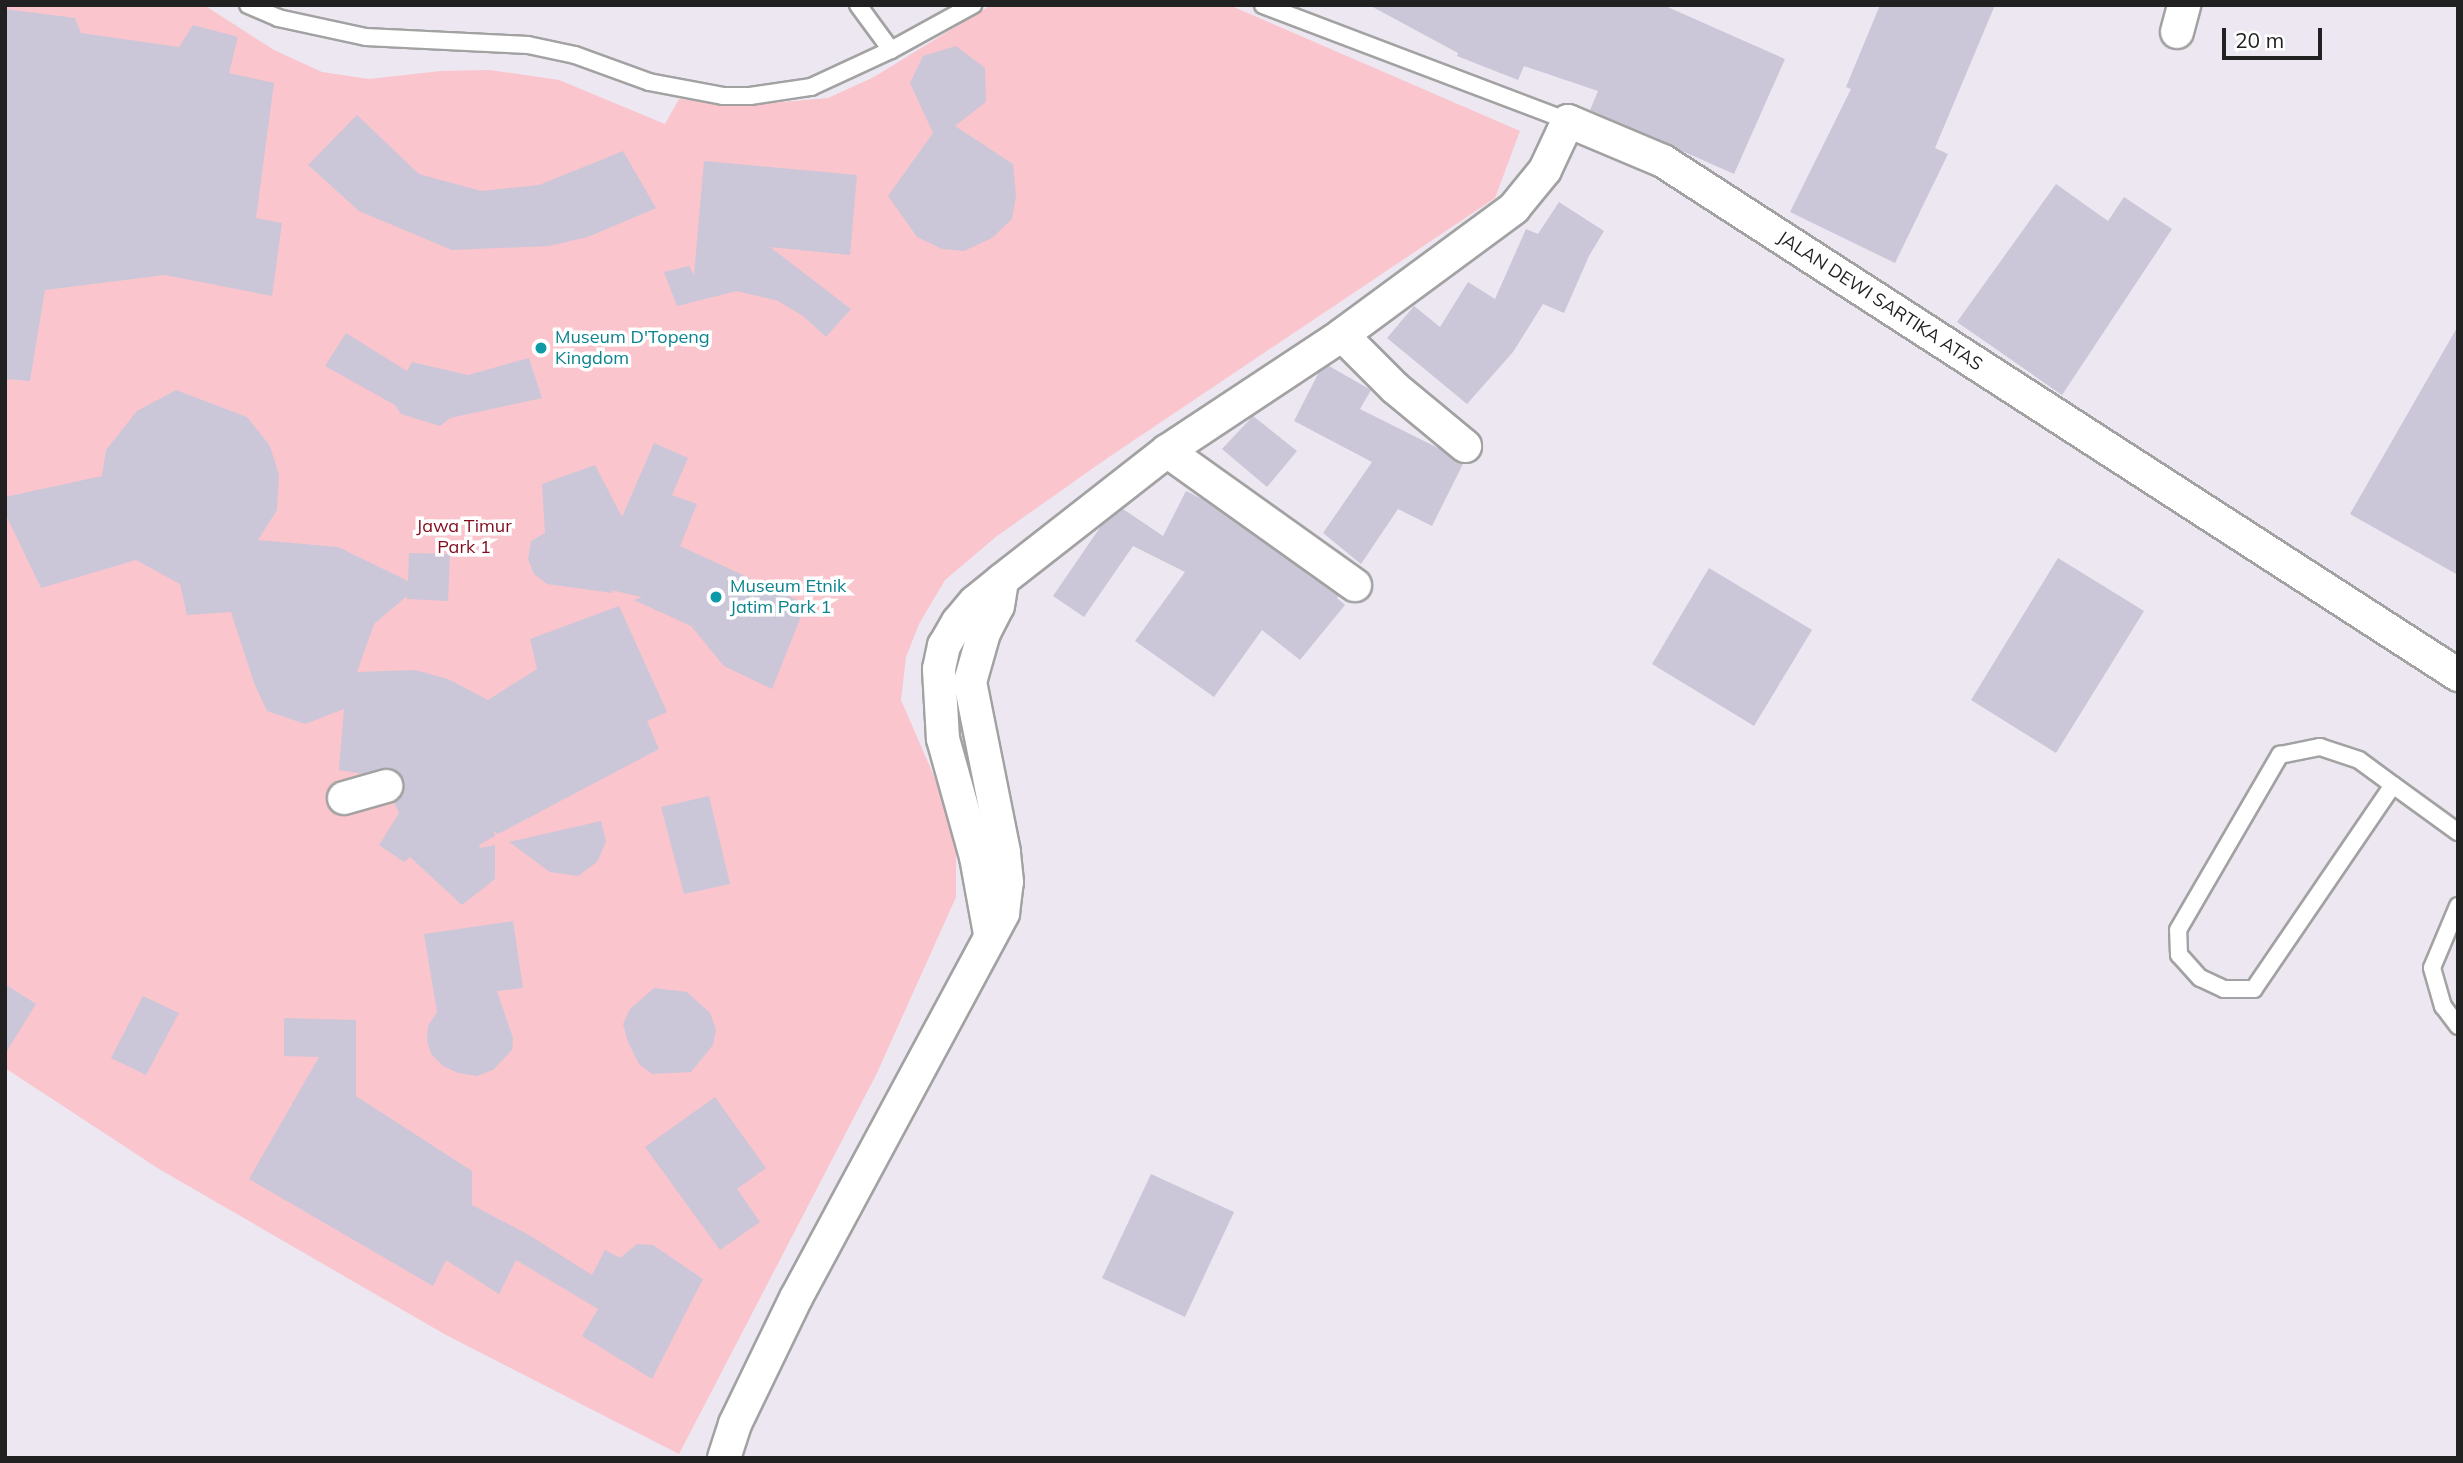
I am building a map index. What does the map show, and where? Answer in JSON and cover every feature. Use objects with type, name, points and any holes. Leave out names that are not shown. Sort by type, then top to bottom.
[{"type":"street","points":[[724,1458],[735,1424],[796,1298],[990,934],[980,892],[976,857],[943,739],[939,669],[944,646],[958,622],[975,602],[1167,451],[1342,335],[1514,208],[1545,170],[1568,121]]},
{"type":"street","name":"JALAN DEWI SARTIKA ATAS","points":[[1568,121],[1663,161],[2458,675]]},
{"type":"street","points":[[1342,335],[1395,388],[1465,446]]},
{"type":"street","points":[[1167,451],[1355,585]]},
{"type":"street","points":[[344,798],[386,786]]},
{"type":"lane","points":[[248,5],[278,19],[366,37],[528,45],[575,55],[649,82],[723,96],[750,96],[811,87],[891,50],[973,5]]},
{"type":"lane","points":[[858,5],[891,50]]},
{"type":"lane","name":"JALAN DEWI SARTIKA ATAS","points":[[1263,5],[1568,121]]},
{"type":"lane","points":[[2393,785],[2254,989],[2224,989],[2200,978],[2179,955],[2178,930],[2280,755],[2320,747],[2359,760],[2458,832]]},
{"type":"lane","points":[[2458,906],[2432,968],[2443,1006],[2458,1026]]},
{"type":"green space","name":"Jawa Timur Park 1","points":[[5,5],[204,5],[274,50],[322,72],[369,79],[441,71],[490,70],[559,80],[665,124],[679,99],[747,105],[828,98],[874,77],[991,5],[1229,5],[1520,131],[1495,198],[1106,459],[997,536],[945,580],[919,624],[906,657],[901,700],[946,804],[956,840],[956,897],[877,1073],[679,1454],[446,1335],[159,1169],[5,1068]]},
{"type":"building","points":[[1369,5],[1663,5],[1785,59],[1734,174],[1590,110],[1598,91],[1524,66],[1518,80],[1457,56],[1458,53]]},
{"type":"building","points":[[1880,5],[1995,5],[1935,148],[1948,154],[1895,263],[1790,212],[1851,89],[1846,87]]},
{"type":"building","points":[[5,9],[75,18],[81,33],[179,47],[193,25],[238,37],[229,73],[274,83],[256,218],[282,223],[272,296],[165,275],[45,290],[30,381],[5,379]]},
{"type":"building","points":[[956,46],[985,68],[986,102],[955,126],[1013,164],[1016,196],[1012,219],[992,238],[964,251],[942,249],[917,237],[888,196],[933,133],[910,83],[923,56]]},
{"type":"building","points":[[357,115],[419,174],[481,191],[539,185],[623,151],[656,208],[588,237],[549,246],[452,250],[359,211],[308,165]]},
{"type":"building","points":[[704,161],[857,175],[850,255],[770,247],[851,309],[826,337],[803,316],[778,301],[737,291],[677,306],[664,272],[689,266],[694,275]]},
{"type":"building","points":[[2056,184],[2108,221],[2124,197],[2172,229],[2062,395],[1957,322]]},
{"type":"building","points":[[1559,202],[1604,231],[1589,256],[1564,313],[1543,304],[1513,352],[1467,404],[1387,338],[1414,306],[1440,327],[1468,282],[1495,299],[1526,229],[1538,234]]},
{"type":"building","points":[[2458,326],[2458,575],[2350,514]]},
{"type":"building","points":[[346,333],[407,371],[412,362],[468,375],[529,358],[542,398],[450,418],[440,426],[401,414],[395,405],[325,366]]},
{"type":"building","points":[[1329,366],[1371,390],[1360,409],[1440,449],[1463,464],[1432,526],[1398,509],[1361,564],[1323,533],[1372,462],[1294,421],[1319,372]]},
{"type":"building","points":[[176,390],[247,417],[270,446],[279,475],[277,510],[258,540],[338,547],[408,581],[409,553],[450,554],[448,601],[407,599],[407,596],[374,624],[357,672],[415,670],[448,679],[488,700],[537,669],[530,639],[619,606],[667,712],[647,721],[659,749],[498,834],[494,831],[495,836],[479,845],[480,848],[495,845],[495,879],[462,905],[410,857],[404,862],[379,845],[399,813],[394,802],[404,791],[404,782],[399,773],[390,768],[363,774],[339,770],[344,709],[305,724],[267,711],[254,683],[231,612],[187,615],[180,584],[136,560],[41,588],[5,513],[5,497],[102,476],[106,450],[137,411]]},
{"type":"building","points":[[1253,416],[1297,451],[1267,487],[1222,449]]},
{"type":"building","points":[[654,443],[688,458],[672,495],[697,504],[680,546],[806,604],[772,689],[724,666],[691,626],[634,600],[642,597],[611,590],[613,593],[547,584],[534,574],[528,559],[531,541],[545,533],[542,484],[595,465],[622,517]]},
{"type":"building","points":[[1186,491],[1204,500],[1339,596],[1337,598],[1345,605],[1300,660],[1262,630],[1214,697],[1135,641],[1185,572],[1133,546],[1084,617],[1053,596],[1101,526],[1123,509],[1163,536]]},
{"type":"building","points":[[2058,558],[2144,611],[2056,753],[1971,700]]},
{"type":"building","points":[[1709,568],[1812,630],[1754,726],[1652,664]]},
{"type":"building","points":[[709,796],[730,884],[684,894],[661,807]]},
{"type":"building","points":[[601,821],[606,842],[597,862],[578,876],[550,872],[509,842]]},
{"type":"building","points":[[513,921],[523,988],[497,991],[513,1038],[512,1050],[493,1070],[477,1076],[458,1073],[443,1066],[431,1054],[427,1040],[428,1026],[437,1012],[424,934]]},
{"type":"building","points":[[5,984],[36,1004],[5,1054]]},
{"type":"building","points":[[654,988],[687,992],[710,1013],[716,1029],[713,1045],[691,1072],[652,1074],[639,1064],[628,1042],[623,1024],[630,1009]]},
{"type":"building","points":[[143,996],[179,1013],[146,1075],[111,1058]]},
{"type":"building","points":[[284,1018],[356,1020],[356,1096],[472,1171],[472,1205],[529,1235],[592,1275],[605,1250],[620,1258],[637,1244],[653,1245],[703,1279],[652,1379],[582,1336],[598,1309],[516,1260],[499,1294],[446,1260],[433,1286],[249,1179],[319,1057],[284,1056]]},
{"type":"building","points":[[715,1097],[766,1168],[737,1189],[760,1222],[720,1250],[645,1147]]},
{"type":"building","points":[[1151,1174],[1234,1212],[1185,1317],[1102,1278]]},
{"type":"place","name":"Museum D'Topeng Kingdom","points":[[541,348]]},
{"type":"place","name":"Museum Etnik Jatim Park 1","points":[[716,597]]}]
